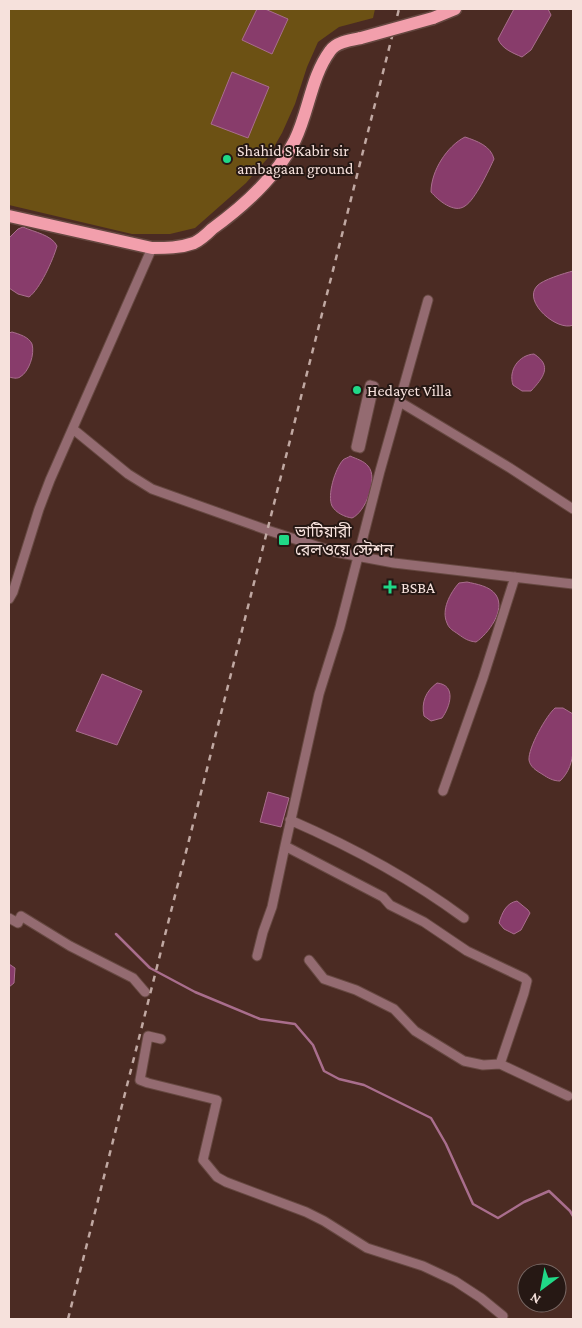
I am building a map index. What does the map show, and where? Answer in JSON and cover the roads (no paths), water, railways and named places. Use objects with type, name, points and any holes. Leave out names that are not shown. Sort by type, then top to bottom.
[{"type":"main road","points":[[9,216],[152,248],[172,248],[195,242],[221,223],[278,168],[295,140],[318,72],[331,49],[345,41],[432,18],[455,9]]},
{"type":"street","points":[[9,599],[13,592],[50,480],[152,248]]},
{"type":"street","points":[[257,956],[272,907],[316,704],[340,628],[428,300]]},
{"type":"street","points":[[370,385],[374,386],[360,448],[356,448],[370,385]]},
{"type":"street","points":[[400,402],[510,468],[573,509]]},
{"type":"street","points":[[73,429],[128,474],[152,489],[334,552],[440,569],[573,584]]},
{"type":"street","points":[[443,791],[483,678],[514,577]]},
{"type":"street","points":[[290,820],[378,862],[430,893],[464,918]]},
{"type":"street","points":[[285,846],[383,897],[390,905],[424,922],[467,951],[527,981],[500,1064]]},
{"type":"street","points":[[9,918],[18,923],[22,916],[70,946],[134,978],[145,992]]},
{"type":"street","points":[[309,960],[324,978],[356,990],[394,1009],[415,1031],[464,1061],[483,1065],[500,1064],[568,1096]]},
{"type":"street","points":[[161,1040],[148,1036],[140,1080],[217,1100],[203,1160],[217,1177],[306,1212],[367,1248],[424,1266],[455,1281],[504,1316]]},
{"type":"waterway","points":[[116,934],[150,968],[195,992],[260,1019],[295,1024],[313,1045],[324,1071],[339,1079],[364,1085],[431,1118],[446,1144],[473,1204],[498,1218],[524,1202],[549,1191],[573,1216]]},
{"type":"railway","points":[[68,1319],[399,9]]},
{"type":"place","name":"Shahid S Kabir sir ambagaan ground","points":[[227,159]]},
{"type":"place","name":"Hedayet Villa","points":[[357,390]]},
{"type":"place","name":"ভাটিয়ারী রেলওয়ে স্টেশন","points":[[284,540]]},
{"type":"place","name":"BSBA","points":[[390,587]]}]
